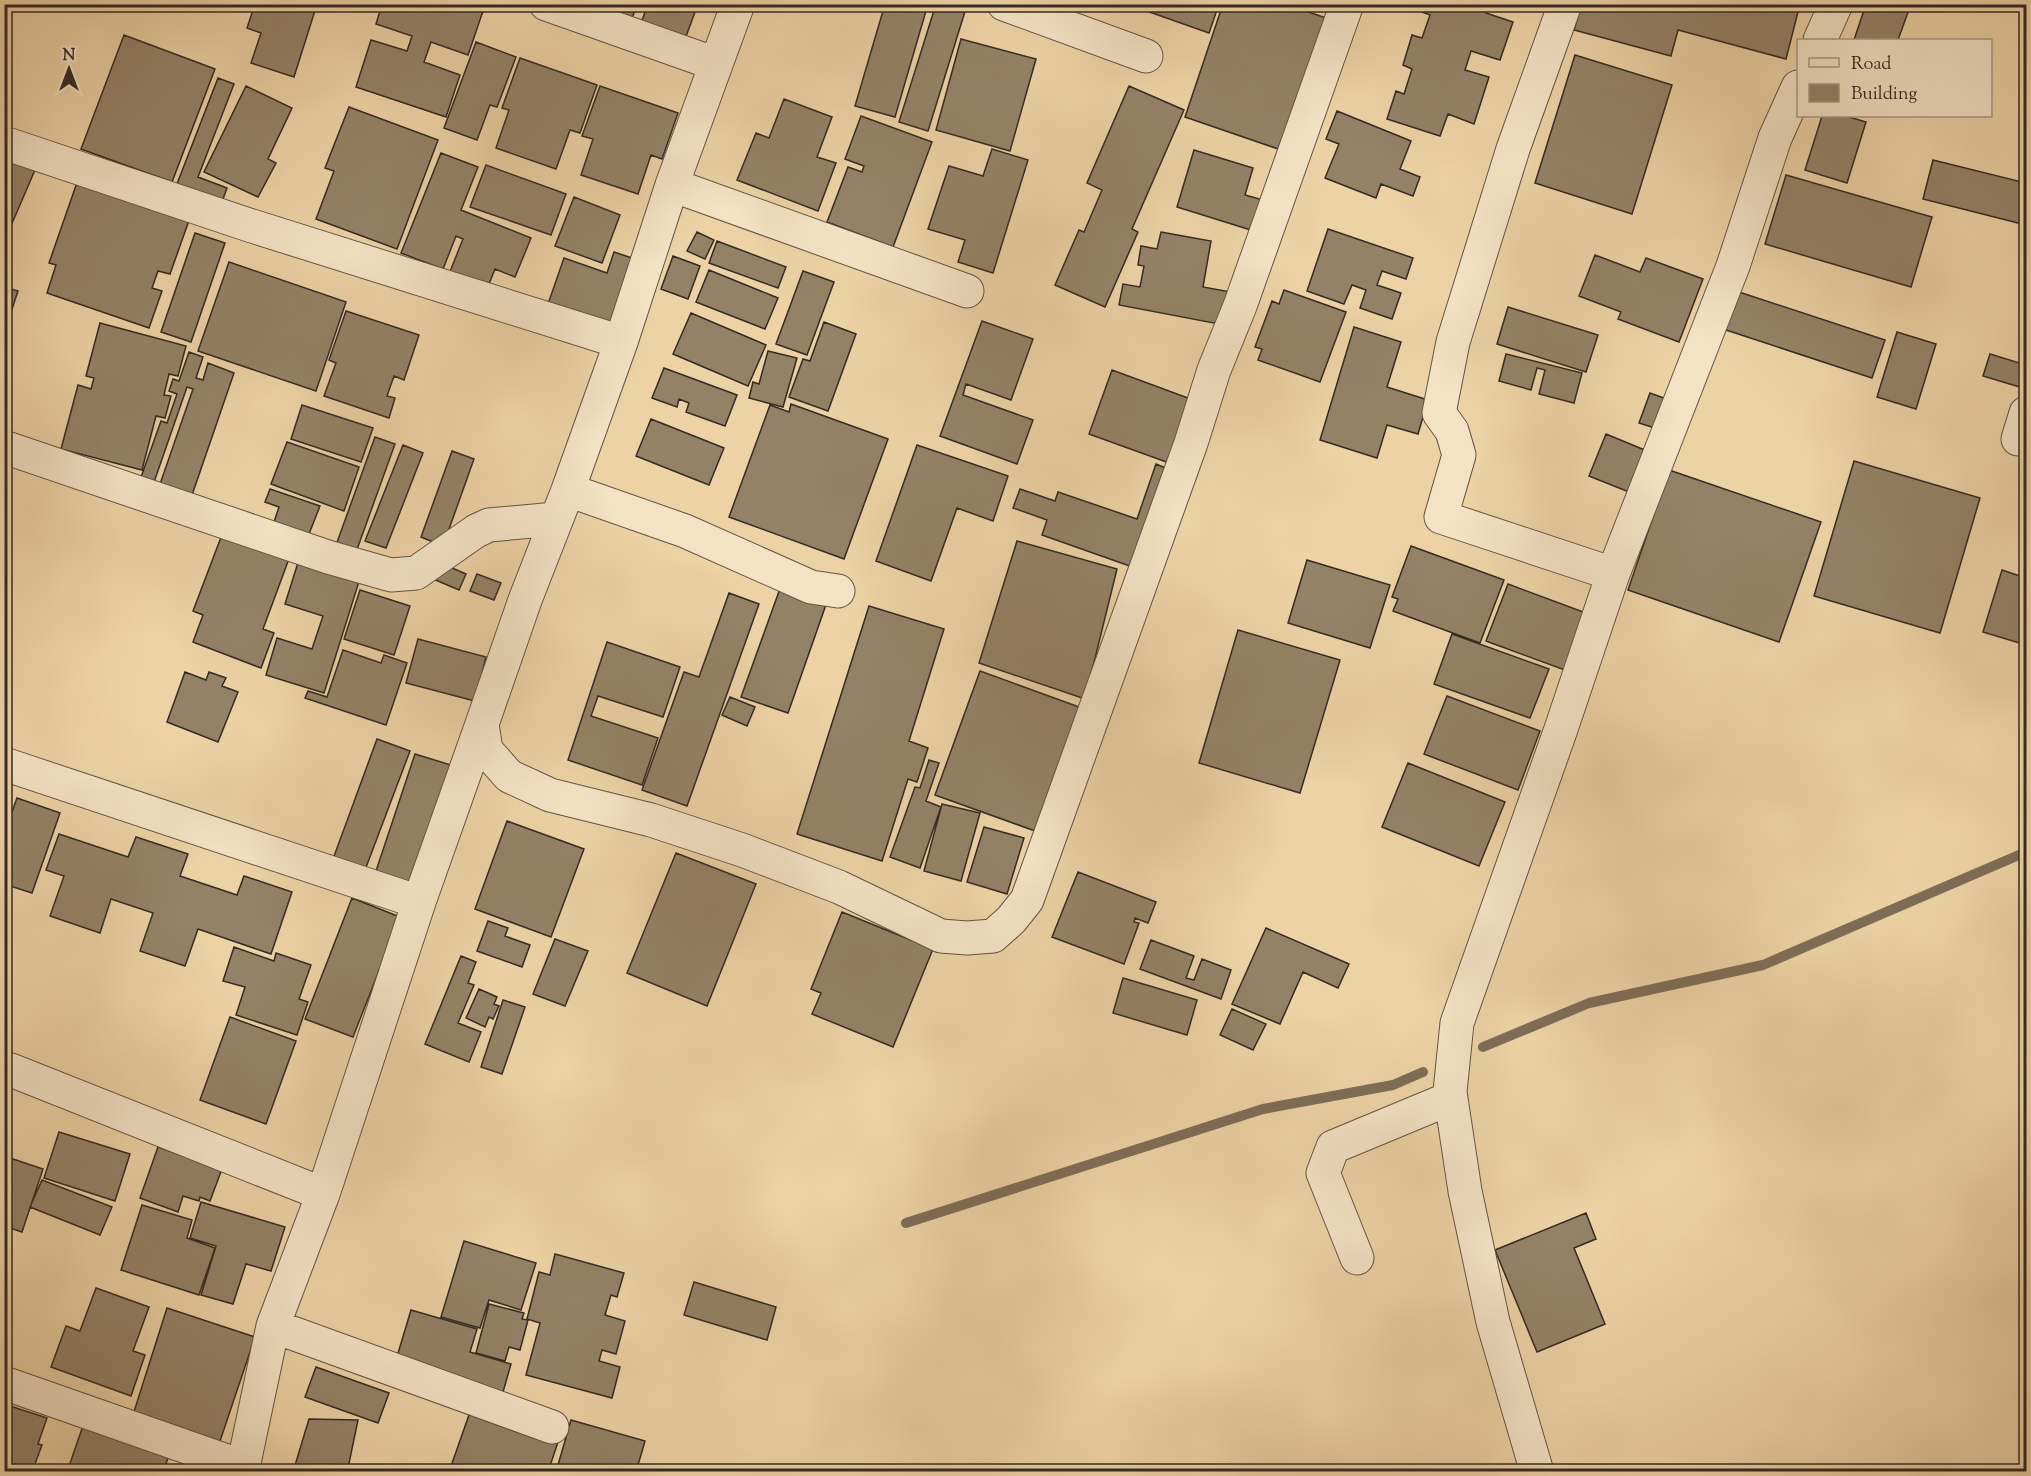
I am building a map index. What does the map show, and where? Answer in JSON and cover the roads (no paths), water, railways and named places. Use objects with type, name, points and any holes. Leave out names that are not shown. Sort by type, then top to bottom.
[{"type":"street","points":[[546,4],[716,64]]},
{"type":"street","points":[[4,1383],[243,1469],[273,1326],[323,1194],[419,902],[525,600],[621,342],[672,185],[738,4]]},
{"type":"street","points":[[1004,4],[1146,56]]},
{"type":"street","points":[[482,724],[486,750],[508,776],[550,795],[651,820],[742,850],[839,887],[940,936],[967,938],[993,936],[1011,920],[1027,900],[1191,443],[1214,370],[1240,306],[1347,4]]},
{"type":"street","points":[[1565,4],[1513,148],[1453,342],[1439,413],[1452,431],[1459,455],[1441,517],[1613,573]]},
{"type":"street","points":[[1820,39],[1836,4]]},
{"type":"street","points":[[1537,1472],[1493,1322],[1465,1191],[1451,1098],[1457,1023],[1561,729],[1613,573],[1733,266],[1775,138],[1797,89]]},
{"type":"street","points":[[4,143],[263,230],[621,342]]},
{"type":"street","points":[[672,185],[967,291]]},
{"type":"street","points":[[4,447],[328,557],[391,575],[416,573],[476,531],[489,525],[562,505],[685,531],[812,587],[838,591]]},
{"type":"street","points":[[4,764],[419,902]]},
{"type":"street","points":[[4,1071],[11,1071],[323,1194]]},
{"type":"street","points":[[1357,1258],[1323,1173],[1333,1147],[1451,1098]]},
{"type":"street","points":[[273,1326],[552,1427]]},
{"type":"waterway","points":[[1483,1047],[1589,1003],[1763,965],[2026,852]]},
{"type":"waterway","points":[[906,1223],[1263,1109],[1393,1085],[1423,1072]]}]
